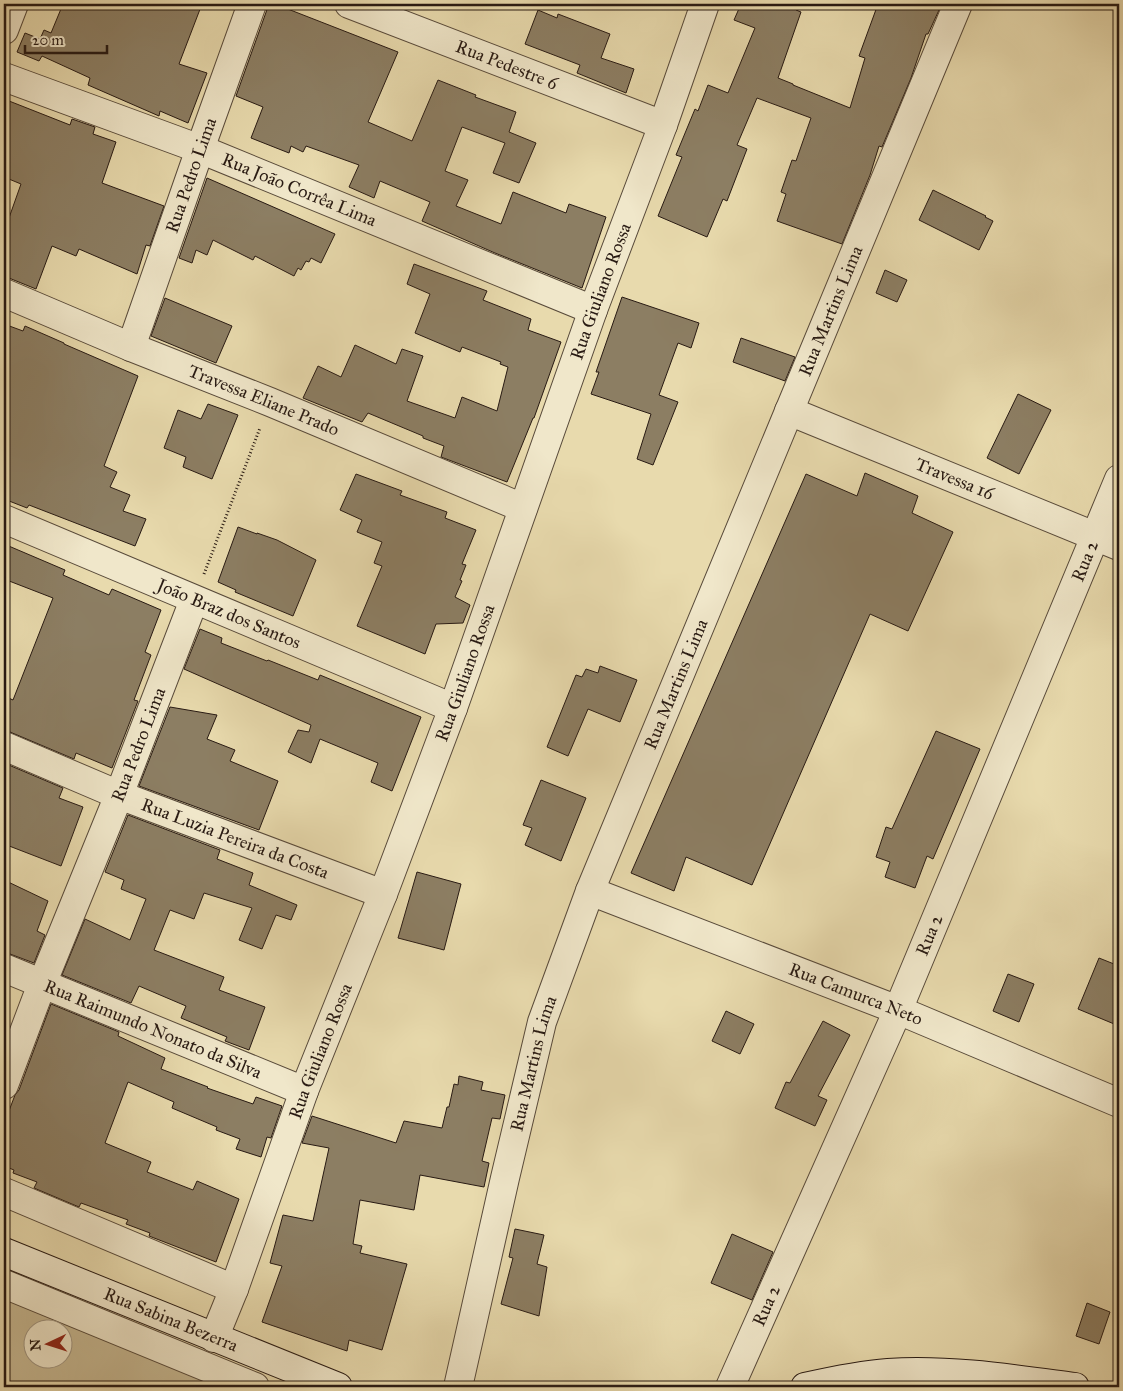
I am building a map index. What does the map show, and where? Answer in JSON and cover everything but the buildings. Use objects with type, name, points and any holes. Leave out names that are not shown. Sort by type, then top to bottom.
[{"type":"street","points":[[4,30],[14,4]]},
{"type":"street","name":"Rua Pedro Lima","points":[[131,347],[252,4]]},
{"type":"street","name":"Rua Pedestre 6","points":[[349,4],[663,125]]},
{"type":"street","name":"Rua Giuliano Rossa","points":[[214,1338],[234,1289],[304,1091],[383,894],[453,708],[593,310],[663,125],[705,4]]},
{"type":"street","name":"Rua Martins Lima","points":[[458,1387],[542,1022],[590,891],[958,4]]},
{"type":"street","name":"Rua João Corrêa Lima","points":[[4,77],[200,149],[593,310]]},
{"type":"street","name":"Travessa Eliane Prado","points":[[4,293],[523,508]]},
{"type":"street","name":"Travessa 16","points":[[789,411],[1119,546]]},
{"type":"street","name":"Rua 2","points":[[730,1387],[898,1010],[1119,479]]},
{"type":"street","name":"João Braz dos Santos","points":[[4,519],[453,708]]},
{"type":"street","name":"Rua Pedro Lima","points":[[4,1085],[194,600]]},
{"type":"street","name":"Rua Luzia Pereira da Costa","points":[[4,746],[119,795],[383,894]]},
{"type":"street","name":"Rua Camurca Neto","points":[[590,891],[898,1010],[1119,1103]]},
{"type":"street","name":"Rua Raimundo Nonato da Silva","points":[[4,968],[304,1091]]},
{"type":"street","points":[[4,1192],[234,1289]]},
{"type":"street","name":"Rua Sabina Bezerra","points":[[4,1252],[338,1387]]},
{"type":"street","points":[[4,1284],[255,1387]]},
{"type":"street","points":[[805,1387],[836,1380],[888,1373],[929,1373],[963,1374],[1075,1387]]},
{"type":"path","points":[[194,600],[270,402]]},
{"type":"shaded area","points":[[4,1284],[255,1387],[4,1387]]}]
